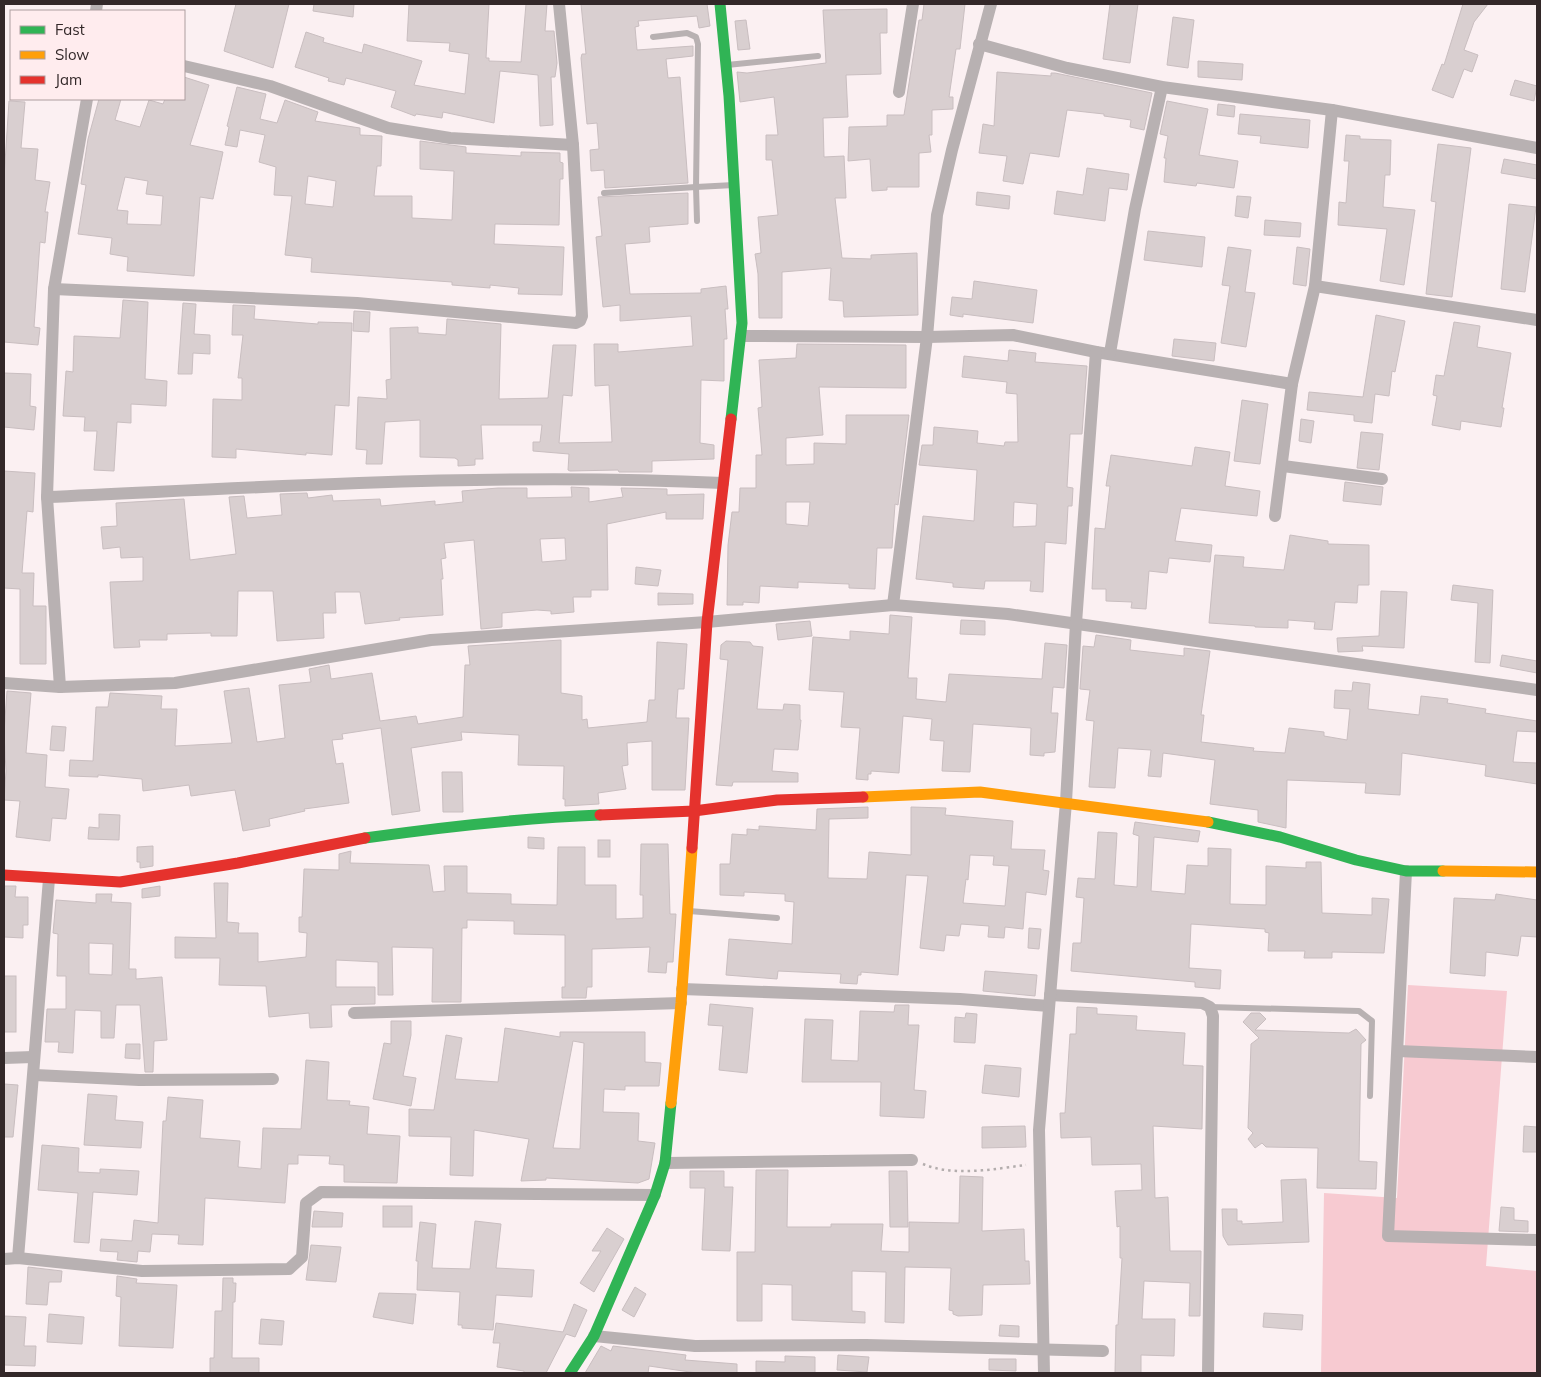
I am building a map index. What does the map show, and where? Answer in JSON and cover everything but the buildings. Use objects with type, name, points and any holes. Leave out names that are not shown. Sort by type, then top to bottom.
[{"type":"street","points":[[54,289],[357,303],[576,323],[580,321],[582,316],[573,145],[559,4]]},
{"type":"street","points":[[570,1373],[594,1336],[655,1195],[665,1163],[681,1003],[707,622],[741,336],[735,185],[720,4]]},
{"type":"street","points":[[900,92],[913,4]]},
{"type":"street","points":[[893,605],[927,337],[937,215],[979,44],[991,4]]},
{"type":"street","points":[[979,44],[1067,68],[1162,87],[1332,110],[1537,148]]},
{"type":"street","points":[[185,66],[270,86],[388,128],[450,138],[573,145]]},
{"type":"street","points":[[1110,354],[1135,209],[1162,87]]},
{"type":"street","points":[[60,687],[47,496],[54,289],[87,100]]},
{"type":"street","points":[[1275,516],[1283,466],[1292,384],[1315,286],[1332,110]]},
{"type":"street","points":[[1315,286],[1537,320]]},
{"type":"street","points":[[741,336],[927,337],[1012,335],[1096,352],[1292,384]]},
{"type":"street","points":[[1044,1373],[1039,1130],[1066,802],[1076,623],[1096,352]]},
{"type":"street","points":[[1283,466],[1382,479]]},
{"type":"street","points":[[47,496],[421,480],[662,480],[723,483]]},
{"type":"street","points":[[4,683],[60,687],[175,683],[431,640],[707,622],[893,605],[1008,614],[1537,690]]},
{"type":"street","points":[[4,875],[49,880],[120,882],[238,863],[363,838],[460,825],[544,817],[694,811],[777,800],[980,792],[1188,818],[1280,837],[1356,860],[1406,872],[1537,872]]},
{"type":"street","points":[[1406,872],[1388,1236],[1537,1240]]},
{"type":"street","points":[[18,1258],[49,880]]},
{"type":"street","points":[[682,989],[960,999],[1202,1003],[1210,1007],[1213,1016],[1208,1373]]},
{"type":"street","points":[[354,1013],[681,1003]]},
{"type":"street","points":[[1398,1050],[1537,1057]]},
{"type":"street","points":[[4,1058],[33,1057]]},
{"type":"street","points":[[34,1075],[139,1080],[274,1079]]},
{"type":"street","points":[[665,1163],[912,1160]]},
{"type":"street","points":[[4,1259],[18,1258],[142,1271],[289,1269],[302,1257],[306,1203],[321,1192],[655,1195]]},
{"type":"street","points":[[594,1336],[695,1346],[866,1345],[1103,1351]]},
{"type":"lane","points":[[654,37],[687,33],[696,37],[698,44],[697,221]]},
{"type":"lane","points":[[726,65],[818,56]]},
{"type":"lane","points":[[604,193],[735,185]]},
{"type":"lane","points":[[687,911],[777,918]]},
{"type":"lane","points":[[1210,1007],[1359,1011],[1372,1021],[1370,1096]]},
{"type":"path","points":[[912,1160],[933,1169],[984,1170],[1039,1163]]},
{"type":"shaded area","points":[[1408,985],[1507,991],[1486,1266],[1537,1271],[1537,1373],[1321,1373],[1324,1193],[1397,1198]]},
{"type":"traffic: fast","points":[[720,4],[729,96],[742,323],[731,419]]},
{"type":"traffic: fast","points":[[365,838],[541,818],[600,815]]},
{"type":"traffic: fast","points":[[1208,822],[1280,837],[1356,860],[1406,871],[1443,871]]},
{"type":"traffic: fast","points":[[570,1373],[594,1336],[655,1195],[665,1163],[671,1103]]},
{"type":"traffic: slow","points":[[863,797],[980,792],[1208,822]]},
{"type":"traffic: slow","points":[[671,1103],[681,1003],[692,848]]},
{"type":"traffic: slow","points":[[1443,871],[1537,872]]},
{"type":"traffic: jam","points":[[692,848],[707,622],[731,419]]},
{"type":"traffic: jam","points":[[600,815],[694,811],[777,800],[863,797]]},
{"type":"traffic: jam","points":[[4,875],[120,882],[238,863],[365,838]]}]
